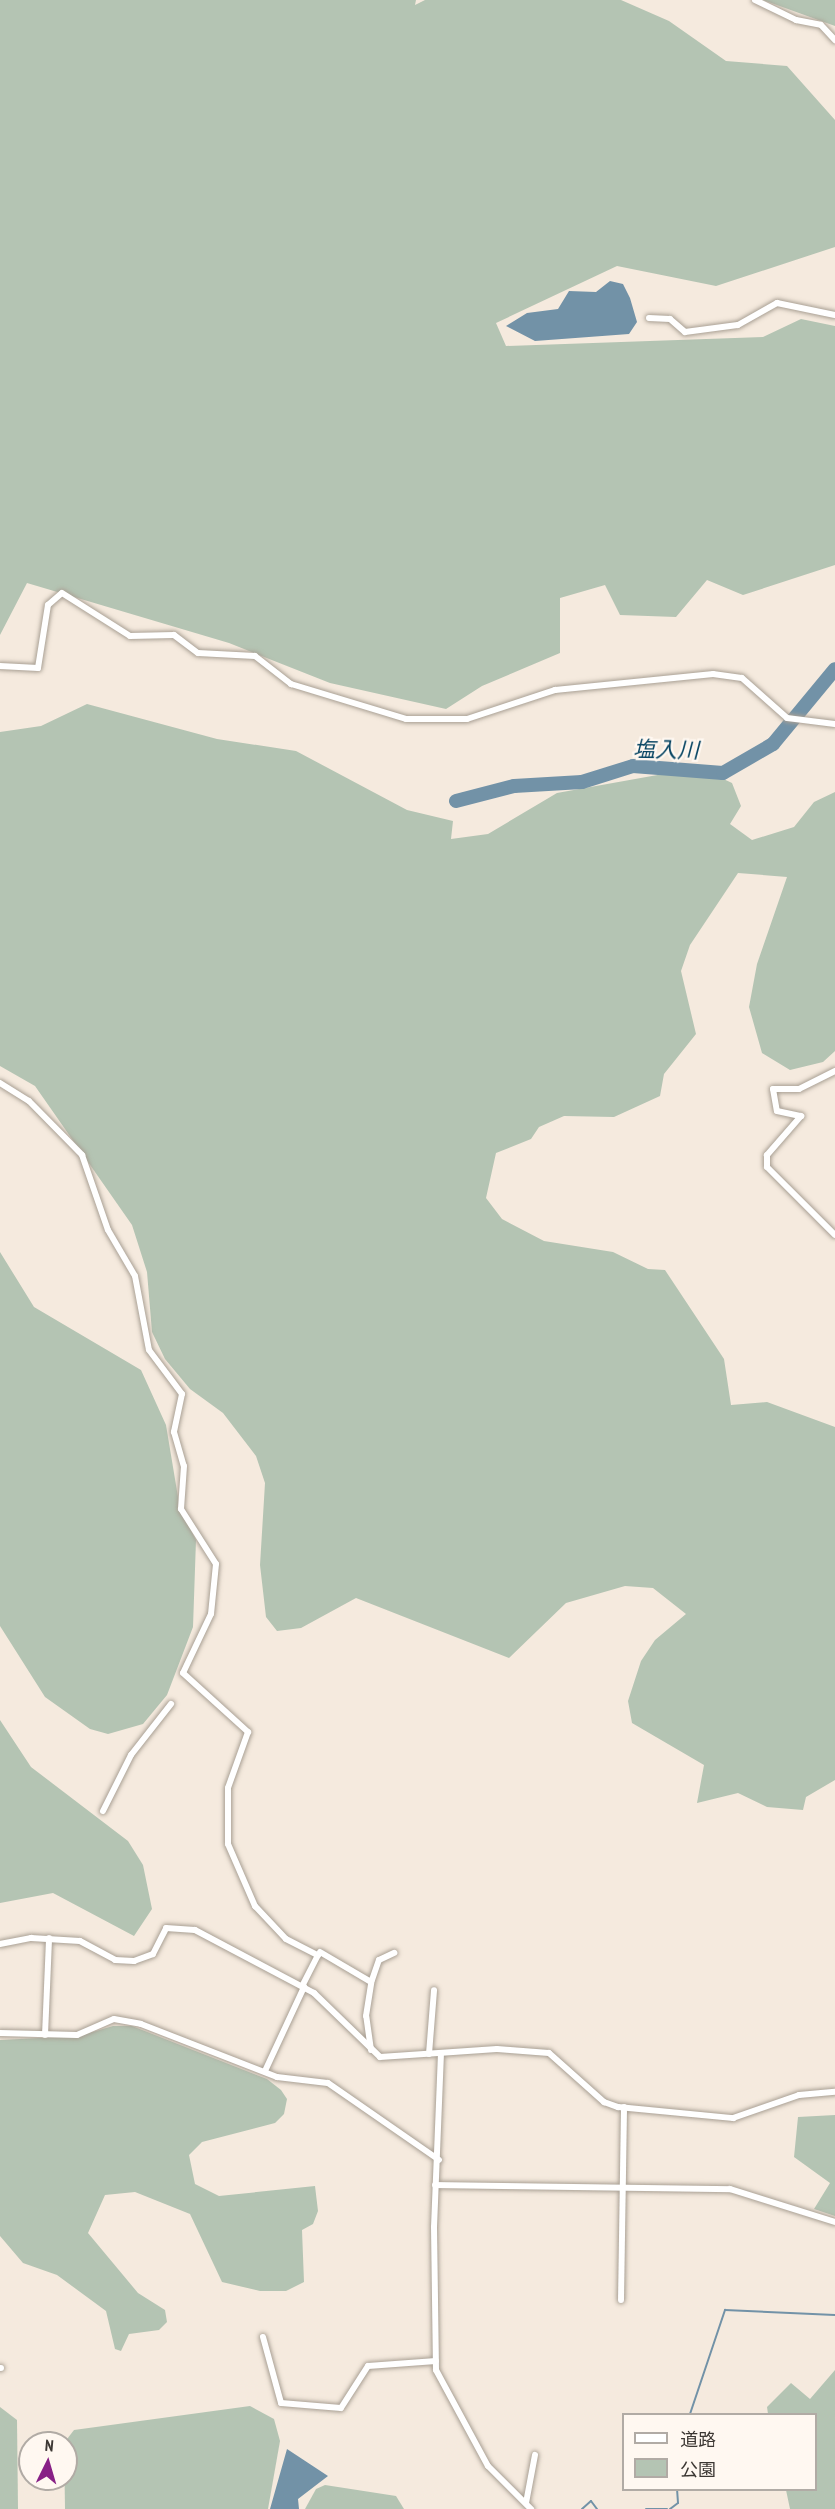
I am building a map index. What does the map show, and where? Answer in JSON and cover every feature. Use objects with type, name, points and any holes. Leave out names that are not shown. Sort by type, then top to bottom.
[{"type":"street","points":[[754,0],[796,20],[821,25],[835,40]]},
{"type":"street","points":[[649,318],[670,319],[685,332],[738,325],[777,303],[835,315]]},
{"type":"street","points":[[0,666],[38,668],[48,605],[62,593],[130,636],[174,635],[198,653],[255,656],[291,684],[406,719],[467,719],[555,690],[713,674],[742,678],[787,718],[835,724]]},
{"type":"street","points":[[835,1071],[800,1089],[773,1089],[777,1111],[801,1116],[767,1155],[766,1167],[835,1235]]},
{"type":"street","points":[[0,1083],[29,1101],[82,1155],[108,1230],[135,1276],[149,1350],[182,1394],[174,1432],[184,1467],[181,1509],[216,1564],[211,1614],[183,1673],[246,1728],[228,1788],[228,1844],[255,1906],[286,1939],[318,1955],[265,2071]]},
{"type":"street","points":[[103,1811],[130,1755],[171,1704]]},
{"type":"street","points":[[0,1944],[49,1938],[83,1941],[115,1960],[134,1961],[153,1954],[166,1928],[187,1928],[303,1986],[370,2050],[387,2059],[441,2053],[549,2053],[604,2102],[624,2107],[733,2118],[799,2095],[835,2092]]},
{"type":"street","points":[[45,2035],[49,1938]]},
{"type":"street","points":[[320,1952],[371,1982]]},
{"type":"street","points":[[370,2050],[366,2016],[371,1982],[380,1960],[394,1953]]},
{"type":"street","points":[[429,2054],[434,1990]]},
{"type":"street","points":[[0,2033],[77,2035],[106,2020],[129,2021],[265,2071],[333,2086],[387,2129],[439,2160]]},
{"type":"street","points":[[441,2053],[439,2160],[435,2185],[436,2361],[439,2379],[488,2466],[531,2509]]},
{"type":"street","points":[[621,2300],[624,2107]]},
{"type":"street","points":[[435,2185],[730,2189],[835,2222]]},
{"type":"street","points":[[263,2337],[280,2403],[341,2408],[368,2366],[436,2361]]},
{"type":"street","points":[[526,2503],[535,2455]]},
{"type":"green space","points":[[0,0],[416,0],[415,5],[425,0],[621,0],[669,21],[726,61],[787,66],[835,120],[835,247],[716,286],[617,266],[496,323],[506,346],[763,337],[801,319],[835,326],[835,565],[743,595],[707,580],[676,617],[620,615],[605,585],[560,598],[560,653],[482,686],[446,709],[330,683],[229,643],[27,583],[0,635]]},
{"type":"green space","points":[[763,0],[835,0],[835,26]]},
{"type":"green space","points":[[87,704],[217,739],[296,751],[407,810],[453,821],[451,839],[488,834],[557,793],[663,774],[717,776],[732,783],[741,806],[730,824],[752,840],[794,827],[814,802],[835,792],[835,1051],[823,1062],[790,1070],[762,1053],[749,1007],[757,964],[787,877],[738,873],[690,945],[681,971],[696,1034],[664,1074],[660,1096],[614,1117],[564,1116],[539,1127],[531,1139],[496,1153],[486,1198],[502,1219],[544,1241],[613,1252],[648,1269],[665,1270],[724,1359],[731,1405],[767,1402],[835,1427],[835,1780],[806,1797],[803,1810],[767,1807],[738,1793],[697,1803],[704,1765],[632,1723],[628,1701],[641,1661],[655,1640],[686,1614],[653,1588],[625,1586],[566,1603],[509,1658],[356,1598],[301,1628],[277,1631],[266,1617],[260,1565],[265,1483],[256,1456],[223,1413],[190,1389],[165,1359],[152,1332],[147,1272],[132,1225],[35,1086],[0,1066],[0,732],[41,726]]},
{"type":"green space","points":[[0,1252],[34,1307],[141,1370],[166,1425],[180,1509],[196,1540],[193,1627],[167,1695],[143,1724],[108,1734],[90,1729],[45,1697],[0,1626]]},
{"type":"green space","points":[[0,1720],[31,1767],[128,1841],[143,1865],[152,1909],[134,1936],[53,1893],[0,1903]]},
{"type":"green space","points":[[113,2026],[132,2026],[267,2079],[281,2090],[287,2099],[284,2114],[275,2123],[202,2142],[189,2155],[195,2184],[219,2196],[315,2186],[318,2211],[313,2224],[302,2230],[304,2282],[286,2291],[260,2291],[222,2282],[190,2214],[135,2192],[105,2195],[88,2233],[138,2293],[165,2310],[167,2322],[159,2330],[129,2334],[121,2351],[115,2349],[106,2311],[57,2275],[23,2263],[0,2236],[0,2040],[79,2036]]},
{"type":"green space","points":[[835,2115],[835,2216],[814,2209],[830,2183],[794,2157],[798,2117]]},
{"type":"green space","points":[[835,2370],[835,2509],[790,2509],[786,2491],[817,2491],[817,2413],[768,2413],[767,2407],[791,2383],[810,2399]]},
{"type":"green space","points":[[250,2406],[274,2419],[280,2441],[268,2509],[65,2509],[65,2491],[78,2491],[78,2431],[74,2430]]},
{"type":"green space","points":[[0,2407],[17,2420],[18,2509],[0,2509]]},
{"type":"green space","points":[[325,2485],[396,2496],[404,2509],[305,2509],[316,2489]]},
{"type":"water","points":[[610,281],[623,284],[630,298],[637,322],[629,334],[535,341],[506,326],[527,313],[558,309],[569,291],[596,292]]},
{"type":"water","points":[[287,2449],[328,2476],[298,2499],[299,2509],[270,2509]]},
{"type":"waterway","name":"塩入川","points":[[456,801],[514,786],[582,782],[633,766],[723,773],[773,744],[835,669]]},
{"type":"waterway","points":[[690,2413],[725,2310],[835,2315]]},
{"type":"waterway","points":[[670,2509],[678,2503],[677,2491]]},
{"type":"waterway","points":[[582,2509],[591,2501],[597,2509]]},
{"type":"waterway","points":[[646,2509],[667,2509]]}]
